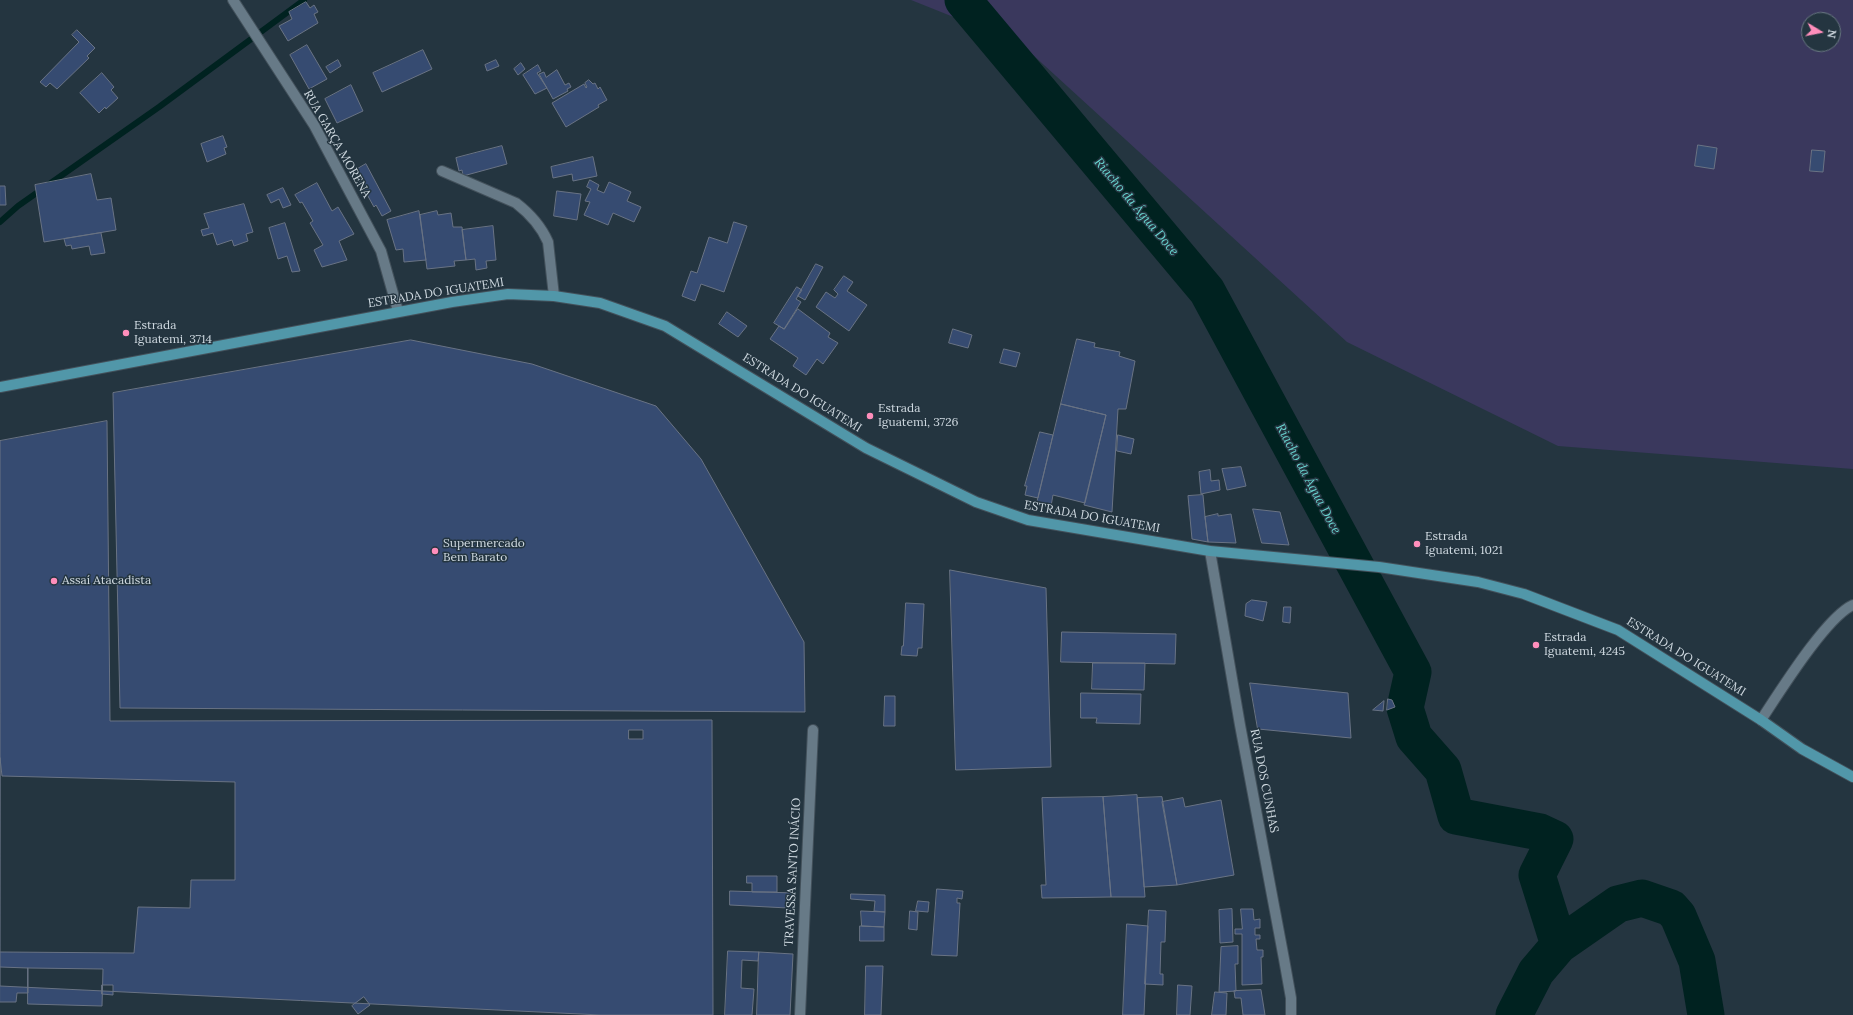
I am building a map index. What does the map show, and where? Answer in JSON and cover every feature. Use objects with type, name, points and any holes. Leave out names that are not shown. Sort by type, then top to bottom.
[{"type":"main road","name":"ESTRADA DO IGUATEMI","points":[[0,387],[452,302],[508,294],[554,296],[600,303],[665,326],[866,448],[976,502],[1028,520],[1210,551],[1379,567],[1478,582],[1524,594],[1618,630],[1761,720],[1802,749],[1853,777]]},
{"type":"street","name":"RUA GARÇA MORENA","points":[[233,0],[314,125],[382,251],[398,312]]},
{"type":"street","points":[[442,171],[516,203],[525,210],[545,234],[548,242],[554,296]]},
{"type":"street","name":"RUA DOS CUNHAS","points":[[1210,551],[1240,725],[1291,998],[1291,1015]]},
{"type":"street","points":[[1761,720],[1797,666],[1829,625],[1853,605]]},
{"type":"street","name":"TRAVESSA SANTO INÁCIO","points":[[800,1015],[813,730]]},
{"type":"shaded area","points":[[911,0],[1853,0],[1853,469],[1558,446],[1347,342],[1021,44]]},
{"type":"building","points":[[306,2],[310,8],[314,5],[318,12],[314,14],[318,23],[288,41],[279,26],[292,19],[289,12]]},
{"type":"building","points":[[77,30],[95,48],[87,56],[89,58],[57,89],[50,83],[46,87],[40,82],[79,42],[72,35]]},
{"type":"building","points":[[307,45],[327,79],[309,89],[290,55]]},
{"type":"building","points":[[423,50],[432,69],[382,92],[373,73]]},
{"type":"building","points":[[338,60],[341,66],[330,73],[326,67]]},
{"type":"building","points":[[496,60],[499,66],[487,71],[485,65]]},
{"type":"building","points":[[521,63],[525,69],[518,75],[514,69]]},
{"type":"building","points":[[538,65],[541,71],[537,73],[547,88],[535,94],[523,75]]},
{"type":"building","points":[[557,70],[565,85],[569,83],[571,87],[567,89],[568,91],[553,99],[539,74],[544,72],[546,77]]},
{"type":"building","points":[[102,73],[114,87],[111,90],[118,98],[99,113],[80,93]]},
{"type":"building","points":[[589,80],[593,84],[595,83],[598,89],[600,87],[607,100],[598,105],[599,107],[566,127],[552,103],[584,84],[586,88],[585,83]]},
{"type":"building","points":[[351,85],[363,111],[337,123],[325,99]]},
{"type":"building","points":[[223,136],[227,147],[224,148],[226,154],[207,162],[201,144]]},
{"type":"building","points":[[1698,145],[1717,148],[1714,169],[1695,166]]},
{"type":"building","points":[[502,146],[507,164],[463,176],[462,170],[459,171],[456,158]]},
{"type":"building","points":[[1812,150],[1825,151],[1823,172],[1810,171]]},
{"type":"building","points":[[593,157],[597,176],[573,181],[572,174],[553,178],[551,167]]},
{"type":"building","points":[[366,164],[391,211],[382,216],[376,205],[374,207],[354,171]]},
{"type":"building","points":[[91,174],[97,200],[111,198],[116,230],[44,242],[35,185]]},
{"type":"building","points":[[590,180],[599,185],[597,190],[604,193],[609,182],[631,192],[627,201],[641,207],[634,222],[613,213],[608,225],[584,215],[590,202],[585,201],[591,189],[587,187]]},
{"type":"building","points":[[317,183],[332,211],[338,207],[354,234],[339,241],[347,260],[322,267],[314,250],[323,245],[310,223],[313,221],[302,202],[300,203],[295,195]]},
{"type":"building","points":[[0,186],[5,186],[6,205],[0,205]]},
{"type":"building","points":[[283,188],[291,205],[283,208],[279,199],[271,203],[267,195]]},
{"type":"building","points":[[557,191],[581,194],[577,220],[554,216]]},
{"type":"building","points":[[244,204],[253,232],[246,234],[248,241],[234,246],[232,240],[217,245],[213,233],[203,236],[201,230],[209,228],[204,214]]},
{"type":"building","points":[[419,211],[426,260],[404,262],[403,249],[396,250],[387,220]]},
{"type":"building","points":[[437,211],[438,215],[451,213],[453,227],[462,227],[466,260],[454,261],[455,266],[427,269],[420,215]]},
{"type":"building","points":[[734,222],[747,226],[724,292],[701,284],[695,301],[682,296],[691,271],[697,273],[709,237],[727,243]]},
{"type":"building","points":[[285,223],[300,271],[292,272],[287,256],[278,259],[269,228]]},
{"type":"building","points":[[493,226],[496,260],[486,261],[487,268],[476,270],[475,259],[466,260],[462,230]]},
{"type":"building","points":[[101,233],[105,253],[91,255],[89,246],[72,249],[71,245],[66,246],[64,239]]},
{"type":"building","points":[[816,264],[823,267],[805,300],[798,296]]},
{"type":"building","points":[[844,276],[853,282],[847,291],[867,305],[849,331],[816,307],[826,292],[835,298],[838,294],[834,290]]},
{"type":"building","points":[[797,287],[802,290],[796,299],[801,302],[784,329],[774,323]]},
{"type":"building","points":[[798,309],[830,333],[828,337],[838,343],[823,364],[817,359],[806,375],[793,366],[798,358],[770,339],[779,326],[784,329]]},
{"type":"building","points":[[727,312],[747,326],[738,337],[719,324]]},
{"type":"building","points":[[953,329],[972,335],[968,348],[949,343]]},
{"type":"building","points":[[1077,339],[1095,343],[1094,347],[1120,352],[1119,356],[1135,361],[1126,409],[1118,409],[1112,512],[1084,505],[1106,415],[1061,404]]},
{"type":"building","name":"Supermercado Bem Barato","points":[[411,340],[532,364],[656,406],[701,459],[804,642],[805,712],[120,708],[113,393]]},
{"type":"building","points":[[1004,349],[1020,353],[1016,367],[1000,363]]},
{"type":"building","points":[[1061,404],[1106,415],[1085,503],[1053,495],[1051,506],[1037,503]]},
{"type":"building","name":"Assaí Atacadista","points":[[107,421],[110,721],[712,720],[713,1015],[601,1015],[0,986],[0,441]]},
{"type":"building","points":[[1040,432],[1053,435],[1038,498],[1025,495],[1027,486],[1025,486]]},
{"type":"building","points":[[1118,435],[1134,439],[1131,454],[1117,451]]},
{"type":"building","points":[[1241,467],[1246,486],[1227,490],[1222,469]]},
{"type":"building","points":[[1210,470],[1211,481],[1219,480],[1220,490],[1201,494],[1199,472]]},
{"type":"building","points":[[1203,495],[1208,542],[1192,539],[1188,496]]},
{"type":"building","points":[[1253,509],[1280,512],[1289,545],[1262,543]]},
{"type":"building","points":[[1218,514],[1218,516],[1231,514],[1236,543],[1208,542],[1205,517]]},
{"type":"building","points":[[950,570],[1046,588],[1051,767],[956,770]]},
{"type":"building","points":[[1252,600],[1267,602],[1263,621],[1245,616],[1246,604]]},
{"type":"building","points":[[906,603],[924,604],[922,648],[918,648],[917,656],[901,655]]},
{"type":"building","points":[[1284,607],[1291,607],[1290,623],[1283,622]]},
{"type":"building","points":[[1062,632],[1176,634],[1175,664],[1061,662]]},
{"type":"building","points":[[1093,663],[1145,663],[1144,690],[1092,689]]},
{"type":"building","points":[[1250,683],[1348,693],[1351,738],[1258,729]]},
{"type":"building","points":[[1081,693],[1141,694],[1140,724],[1096,723],[1097,718],[1081,718]]},
{"type":"building","points":[[885,696],[895,696],[895,726],[884,726]]},
{"type":"building","points":[[1388,699],[1392,700],[1395,707],[1387,710]]},
{"type":"building","points":[[1384,701],[1383,711],[1373,710]]},
{"type":"building","points":[[629,730],[643,730],[643,739],[629,739]]},
{"type":"building","points":[[0,758],[2,776],[235,782],[235,880],[191,880],[190,908],[138,907],[134,953],[0,952]]},
{"type":"building","points":[[1137,795],[1145,897],[1111,897],[1103,797]]},
{"type":"building","points":[[1103,797],[1111,897],[1042,898],[1041,885],[1046,885],[1042,798]]},
{"type":"building","points":[[1162,797],[1177,885],[1144,887],[1137,798]]},
{"type":"building","points":[[1183,798],[1185,807],[1221,800],[1234,875],[1177,885],[1162,802]]},
{"type":"building","points":[[747,876],[777,876],[777,892],[752,892],[752,883],[747,883]]},
{"type":"building","points":[[937,889],[963,891],[962,899],[957,898],[957,903],[960,903],[957,956],[932,955]]},
{"type":"building","points":[[730,891],[795,893],[795,908],[788,912],[788,908],[730,905]]},
{"type":"building","points":[[851,894],[885,895],[885,912],[874,911],[875,901],[851,899]]},
{"type":"building","points":[[918,901],[929,902],[928,912],[916,911]]},
{"type":"building","points":[[1232,909],[1233,942],[1220,943],[1219,910]]},
{"type":"building","points":[[1241,909],[1253,909],[1254,920],[1260,919],[1260,928],[1255,928],[1255,935],[1260,935],[1260,939],[1256,939],[1257,950],[1263,950],[1263,957],[1261,957],[1262,984],[1242,985],[1242,934],[1235,934],[1235,929],[1242,929]]},
{"type":"building","points":[[1149,910],[1166,911],[1165,942],[1161,942],[1160,974],[1163,974],[1163,985],[1145,984]]},
{"type":"building","points":[[861,911],[885,912],[884,927],[862,926]]},
{"type":"building","points":[[910,911],[918,912],[917,930],[909,929]]},
{"type":"building","points":[[1127,924],[1148,926],[1144,1015],[1123,1015]]},
{"type":"building","points":[[860,926],[884,927],[884,941],[860,941]]},
{"type":"building","points":[[1238,946],[1238,964],[1235,964],[1236,991],[1219,992],[1221,947]]},
{"type":"building","points":[[728,951],[759,952],[758,961],[742,960],[741,988],[754,989],[752,1015],[725,1015]]},
{"type":"building","points":[[759,952],[793,954],[790,1015],[757,1015]]},
{"type":"building","points":[[866,966],[883,966],[881,1015],[865,1015]]},
{"type":"building","points":[[0,967],[28,968],[28,993],[17,993],[16,1002],[0,1002]]},
{"type":"building","points":[[28,968],[103,969],[102,1006],[28,1004]]},
{"type":"building","points":[[102,985],[113,985],[113,995],[102,994]]},
{"type":"building","points":[[1178,985],[1192,986],[1190,1015],[1177,1015]]},
{"type":"building","points":[[1261,990],[1265,1015],[1243,1015],[1241,998],[1235,998],[1234,991]]},
{"type":"building","points":[[1215,992],[1227,993],[1226,1015],[1212,1015]]},
{"type":"building","points":[[364,997],[370,1005],[358,1014],[352,1006]]},
{"type":"waterway","points":[[0,222],[18,206],[159,107],[304,0]]},
{"type":"waterway","name":"Riacho da Água Doce","points":[[963,0],[1207,291],[1413,672],[1405,708],[1414,737],[1443,770],[1456,816],[1540,832],[1555,839],[1537,875],[1559,945]]},
{"type":"waterway","points":[[1514,1015],[1536,972],[1559,945],[1618,904],[1642,898],[1671,908],[1678,916],[1697,961],[1706,1015]]},
{"type":"place","name":"Estrada Iguatemi, 3714","points":[[126,333]]},
{"type":"place","name":"Estrada Iguatemi, 3726","points":[[870,416]]},
{"type":"place","name":"Estrada Iguatemi, 1021","points":[[1417,544]]},
{"type":"place","name":"Supermercado Bem Barato","points":[[435,551]]},
{"type":"place","name":"Assaí Atacadista","points":[[54,581]]},
{"type":"place","name":"Estrada Iguatemi, 4245","points":[[1536,645]]}]
